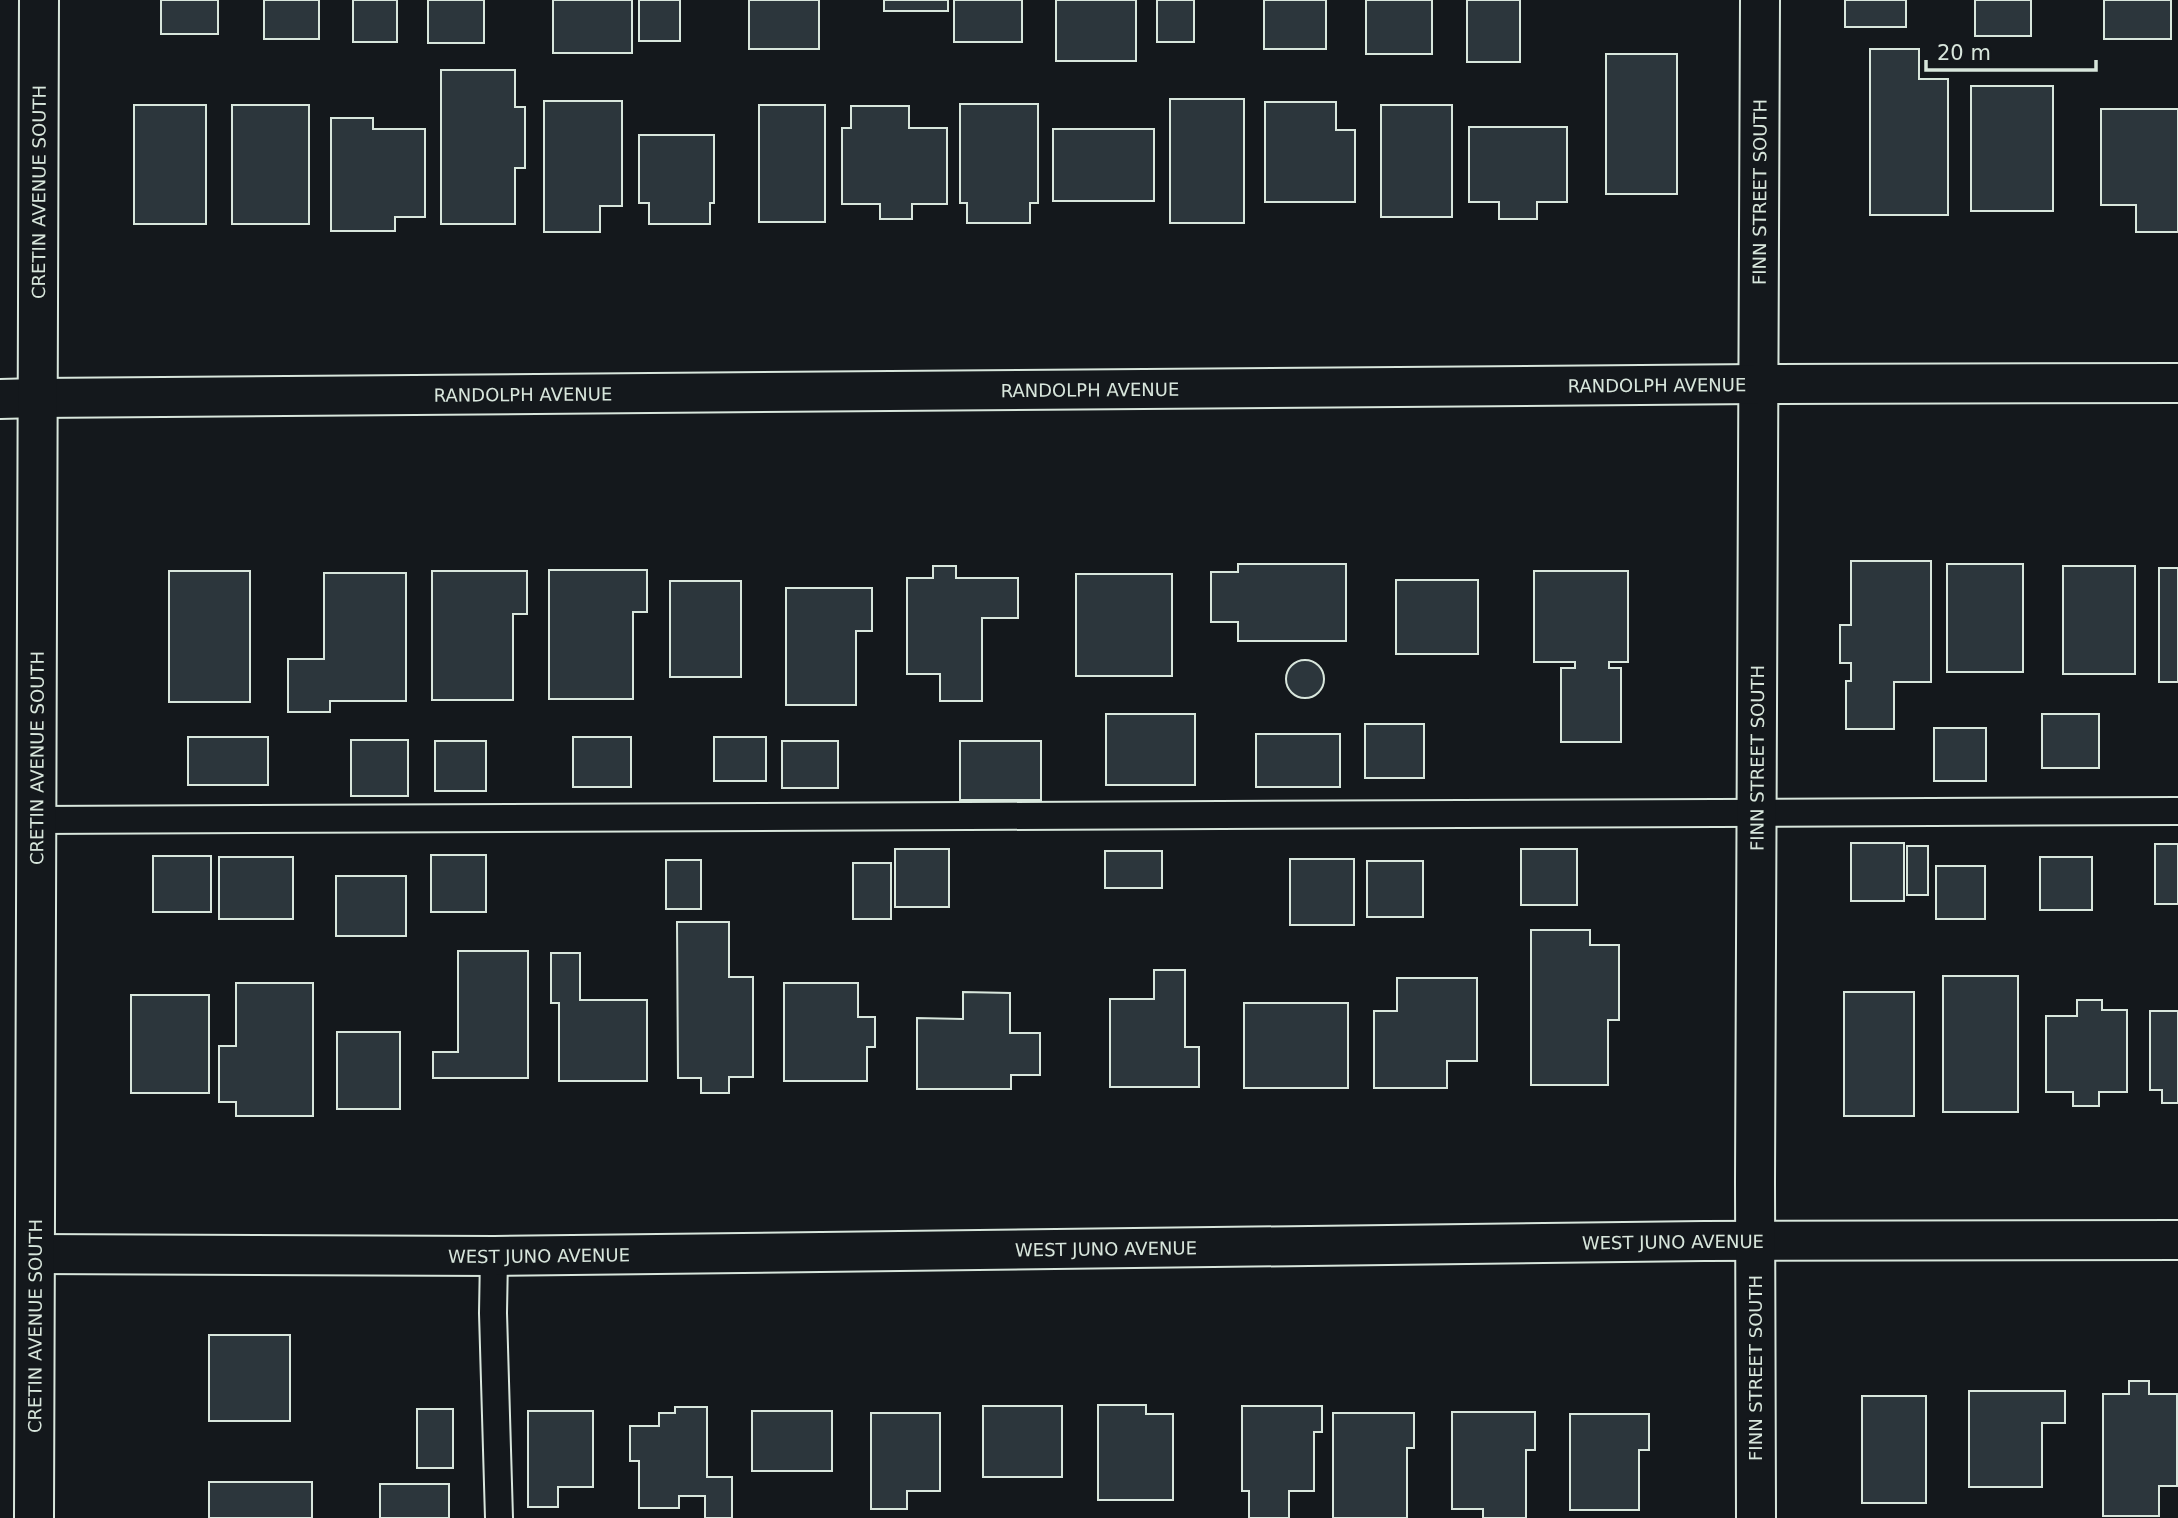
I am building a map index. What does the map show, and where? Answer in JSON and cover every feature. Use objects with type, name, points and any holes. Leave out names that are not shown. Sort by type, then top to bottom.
[{"type":"street","name":"CRETIN AVENUE SOUTH","points":[[34,1518],[40,0]]},
{"type":"street","name":"FINN STREET SOUTH","points":[[1756,1518],[1760,0]]},
{"type":"street","name":"RANDOLPH AVENUE","points":[[0,399],[2178,383]]},
{"type":"street","name":"WEST JUNO AVENUE","points":[[35,1254],[494,1256],[1755,1241],[2178,1240]]},
{"type":"lane","points":[[36,820],[2178,811]]},
{"type":"lane","points":[[494,1256],[499,1518]]},
{"type":"building","points":[[161,0],[218,0],[218,34],[161,34]]},
{"type":"building","points":[[264,0],[319,0],[319,39],[264,39]]},
{"type":"building","points":[[353,0],[397,0],[397,42],[353,42]]},
{"type":"building","points":[[428,0],[484,0],[484,43],[428,43]]},
{"type":"building","points":[[553,0],[632,0],[632,53],[553,53]]},
{"type":"building","points":[[639,0],[680,0],[680,41],[639,41]]},
{"type":"building","points":[[749,0],[819,0],[819,49],[749,49]]},
{"type":"building","points":[[884,0],[948,0],[948,11],[884,11]]},
{"type":"building","points":[[954,0],[1022,0],[1022,42],[954,42]]},
{"type":"building","points":[[1056,0],[1136,0],[1136,61],[1056,61]]},
{"type":"building","points":[[1157,0],[1194,0],[1194,42],[1157,42]]},
{"type":"building","points":[[1264,0],[1326,0],[1326,49],[1264,49]]},
{"type":"building","points":[[1366,0],[1432,0],[1432,54],[1366,54]]},
{"type":"building","points":[[1467,0],[1520,0],[1520,62],[1467,62]]},
{"type":"building","points":[[1845,0],[1906,0],[1906,27],[1845,27]]},
{"type":"building","points":[[1975,0],[2031,0],[2031,36],[1975,36]]},
{"type":"building","points":[[2104,0],[2171,0],[2171,39],[2104,39]]},
{"type":"building","points":[[1870,49],[1919,49],[1919,79],[1948,79],[1948,215],[1870,215]]},
{"type":"building","points":[[1606,54],[1677,54],[1677,194],[1606,194]]},
{"type":"building","points":[[441,70],[515,70],[515,107],[525,107],[525,168],[515,168],[515,224],[441,224]]},
{"type":"building","points":[[1971,86],[2053,86],[2053,211],[1971,211]]},
{"type":"building","points":[[1170,99],[1244,99],[1244,223],[1170,223]]},
{"type":"building","points":[[544,101],[622,101],[622,206],[600,206],[600,232],[544,232]]},
{"type":"building","points":[[1265,102],[1336,102],[1336,130],[1355,130],[1355,202],[1265,202]]},
{"type":"building","points":[[960,104],[1038,104],[1038,203],[1030,203],[1030,223],[967,223],[967,203],[960,203]]},
{"type":"building","points":[[134,105],[206,105],[206,224],[134,224]]},
{"type":"building","points":[[232,105],[309,105],[309,224],[232,224]]},
{"type":"building","points":[[759,105],[825,105],[825,222],[759,222]]},
{"type":"building","points":[[1381,105],[1452,105],[1452,217],[1381,217]]},
{"type":"building","points":[[851,106],[909,106],[909,128],[947,128],[947,204],[912,204],[912,219],[880,219],[880,204],[842,204],[842,128],[851,128]]},
{"type":"building","points":[[2101,109],[2178,109],[2178,232],[2136,232],[2136,205],[2101,205]]},
{"type":"building","points":[[331,118],[373,118],[373,129],[425,129],[425,217],[395,217],[395,231],[331,231]]},
{"type":"building","points":[[1469,127],[1567,127],[1567,202],[1537,202],[1537,219],[1499,219],[1499,202],[1469,202]]},
{"type":"building","points":[[1053,129],[1154,129],[1154,201],[1053,201]]},
{"type":"building","points":[[639,135],[714,135],[714,203],[710,203],[710,224],[649,224],[649,203],[639,203]]},
{"type":"building","points":[[1851,561],[1931,561],[1931,682],[1894,682],[1894,729],[1846,729],[1846,681],[1851,681],[1851,663],[1840,663],[1840,625],[1851,625]]},
{"type":"building","points":[[1238,564],[1346,564],[1346,641],[1238,641],[1238,622],[1211,622],[1211,572],[1238,572]]},
{"type":"building","points":[[1947,564],[2023,564],[2023,672],[1947,672]]},
{"type":"building","points":[[933,566],[956,566],[956,578],[1018,578],[1018,618],[982,618],[982,701],[940,701],[940,674],[907,674],[907,578],[933,578]]},
{"type":"building","points":[[2063,566],[2135,566],[2135,674],[2063,674]]},
{"type":"building","points":[[2159,568],[2178,568],[2178,682],[2159,682]]},
{"type":"building","points":[[549,570],[647,570],[647,612],[633,612],[633,699],[549,699]]},
{"type":"building","points":[[169,571],[250,571],[250,702],[169,702]]},
{"type":"building","points":[[432,571],[527,571],[527,614],[513,614],[513,700],[432,700]]},
{"type":"building","points":[[1534,571],[1628,571],[1628,662],[1609,662],[1609,668],[1621,668],[1621,742],[1561,742],[1561,668],[1575,668],[1575,662],[1534,662]]},
{"type":"building","points":[[324,573],[406,573],[406,701],[330,701],[330,712],[288,712],[288,659],[324,659]]},
{"type":"building","points":[[1076,574],[1172,574],[1172,676],[1076,676]]},
{"type":"building","points":[[1396,580],[1478,580],[1478,654],[1396,654]]},
{"type":"building","points":[[670,581],[741,581],[741,677],[670,677]]},
{"type":"building","points":[[786,588],[872,588],[872,631],[856,631],[856,705],[786,705]]},
{"type":"building","points":[[1305,660],[1318,666],[1324,679],[1318,692],[1305,698],[1292,692],[1286,679],[1292,666]]},
{"type":"building","points":[[1106,714],[1195,714],[1195,785],[1106,785]]},
{"type":"building","points":[[2042,714],[2099,714],[2099,768],[2042,768]]},
{"type":"building","points":[[1365,724],[1424,724],[1424,778],[1365,778]]},
{"type":"building","points":[[1934,728],[1986,728],[1986,781],[1934,781]]},
{"type":"building","points":[[1256,734],[1340,734],[1340,787],[1256,787]]},
{"type":"building","points":[[188,737],[268,737],[268,785],[188,785]]},
{"type":"building","points":[[573,737],[631,737],[631,787],[573,787]]},
{"type":"building","points":[[714,737],[766,737],[766,781],[714,781]]},
{"type":"building","points":[[351,740],[408,740],[408,796],[351,796]]},
{"type":"building","points":[[435,741],[486,741],[486,791],[435,791]]},
{"type":"building","points":[[782,741],[838,741],[838,788],[782,788]]},
{"type":"building","points":[[960,741],[1041,741],[1041,800],[960,800]]},
{"type":"building","points":[[1851,843],[1904,843],[1904,901],[1851,901]]},
{"type":"building","points":[[2155,844],[2178,844],[2178,904],[2155,904]]},
{"type":"building","points":[[1907,846],[1928,846],[1928,895],[1907,895]]},
{"type":"building","points":[[895,849],[949,849],[949,907],[895,907]]},
{"type":"building","points":[[1521,849],[1577,849],[1577,905],[1521,905]]},
{"type":"building","points":[[1105,851],[1162,851],[1162,888],[1105,888]]},
{"type":"building","points":[[431,855],[486,855],[486,912],[431,912]]},
{"type":"building","points":[[153,856],[211,856],[211,912],[153,912]]},
{"type":"building","points":[[219,857],[293,857],[293,919],[219,919]]},
{"type":"building","points":[[2040,857],[2092,857],[2092,910],[2040,910]]},
{"type":"building","points":[[1290,859],[1354,859],[1354,925],[1290,925]]},
{"type":"building","points":[[666,860],[701,860],[701,909],[666,909]]},
{"type":"building","points":[[1367,861],[1423,861],[1423,917],[1367,917]]},
{"type":"building","points":[[853,863],[891,863],[891,919],[853,919]]},
{"type":"building","points":[[1936,866],[1985,866],[1985,919],[1936,919]]},
{"type":"building","points":[[336,876],[406,876],[406,936],[336,936]]},
{"type":"building","points":[[677,922],[729,922],[729,977],[753,977],[753,1077],[729,1077],[729,1093],[701,1093],[701,1078],[678,1078]]},
{"type":"building","points":[[1531,930],[1590,930],[1590,945],[1619,945],[1619,1020],[1608,1020],[1608,1085],[1531,1085]]},
{"type":"building","points":[[458,951],[528,951],[528,1078],[433,1078],[433,1052],[458,1052]]},
{"type":"building","points":[[551,953],[580,953],[580,1000],[647,1000],[647,1081],[559,1081],[559,1003],[551,1003]]},
{"type":"building","points":[[1154,970],[1185,970],[1185,1047],[1199,1047],[1199,1087],[1110,1087],[1110,999],[1154,999]]},
{"type":"building","points":[[1943,976],[2018,976],[2018,1112],[1943,1112]]},
{"type":"building","points":[[1397,978],[1477,978],[1477,1061],[1447,1061],[1447,1088],[1374,1088],[1374,1011],[1397,1011]]},
{"type":"building","points":[[236,983],[313,983],[313,1116],[236,1116],[236,1102],[219,1102],[219,1046],[236,1046]]},
{"type":"building","points":[[784,983],[858,983],[858,1017],[875,1017],[875,1047],[867,1047],[867,1081],[784,1081]]},
{"type":"building","points":[[963,992],[1010,993],[1010,1033],[1040,1033],[1040,1075],[1011,1075],[1011,1089],[917,1089],[917,1018],[963,1019]]},
{"type":"building","points":[[1844,992],[1914,992],[1914,1116],[1844,1116]]},
{"type":"building","points":[[131,995],[209,995],[209,1093],[131,1093]]},
{"type":"building","points":[[2077,1000],[2102,1000],[2102,1010],[2127,1010],[2127,1092],[2099,1092],[2099,1106],[2073,1106],[2073,1092],[2046,1092],[2046,1016],[2077,1016]]},
{"type":"building","points":[[1244,1003],[1348,1003],[1348,1088],[1244,1088]]},
{"type":"building","points":[[2150,1011],[2178,1011],[2178,1103],[2162,1103],[2162,1090],[2150,1090]]},
{"type":"building","points":[[337,1032],[400,1032],[400,1109],[337,1109]]},
{"type":"building","points":[[209,1335],[290,1335],[290,1421],[209,1421]]},
{"type":"building","points":[[2129,1381],[2149,1381],[2149,1394],[2177,1394],[2177,1486],[2159,1486],[2159,1516],[2103,1516],[2103,1394],[2129,1394]]},
{"type":"building","points":[[1969,1391],[2065,1391],[2065,1423],[2042,1423],[2042,1487],[1969,1487]]},
{"type":"building","points":[[1862,1396],[1926,1396],[1926,1503],[1862,1503]]},
{"type":"building","points":[[1098,1405],[1146,1405],[1146,1414],[1173,1414],[1173,1500],[1098,1500]]},
{"type":"building","points":[[983,1406],[1062,1406],[1062,1477],[983,1477]]},
{"type":"building","points":[[1242,1406],[1322,1406],[1322,1432],[1314,1432],[1314,1491],[1289,1491],[1289,1518],[1249,1518],[1249,1491],[1242,1491]]},
{"type":"building","points":[[675,1407],[707,1407],[707,1477],[732,1477],[732,1518],[705,1518],[705,1496],[679,1496],[679,1508],[639,1508],[639,1461],[630,1461],[630,1426],[659,1426],[659,1413],[675,1413]]},
{"type":"building","points":[[417,1409],[453,1409],[453,1468],[417,1468]]},
{"type":"building","points":[[528,1411],[593,1411],[593,1487],[558,1487],[558,1507],[528,1507]]},
{"type":"building","points":[[752,1411],[832,1411],[832,1471],[752,1471]]},
{"type":"building","points":[[1452,1412],[1535,1412],[1535,1450],[1526,1450],[1526,1518],[1483,1518],[1483,1509],[1452,1509]]},
{"type":"building","points":[[871,1413],[940,1413],[940,1491],[907,1491],[907,1509],[871,1509]]},
{"type":"building","points":[[1333,1413],[1414,1413],[1414,1448],[1407,1448],[1407,1518],[1333,1518]]},
{"type":"building","points":[[1570,1414],[1649,1414],[1649,1450],[1639,1450],[1639,1510],[1570,1510]]},
{"type":"building","points":[[209,1482],[312,1482],[312,1518],[209,1518]]},
{"type":"building","points":[[380,1484],[449,1484],[449,1518],[380,1518]]}]
